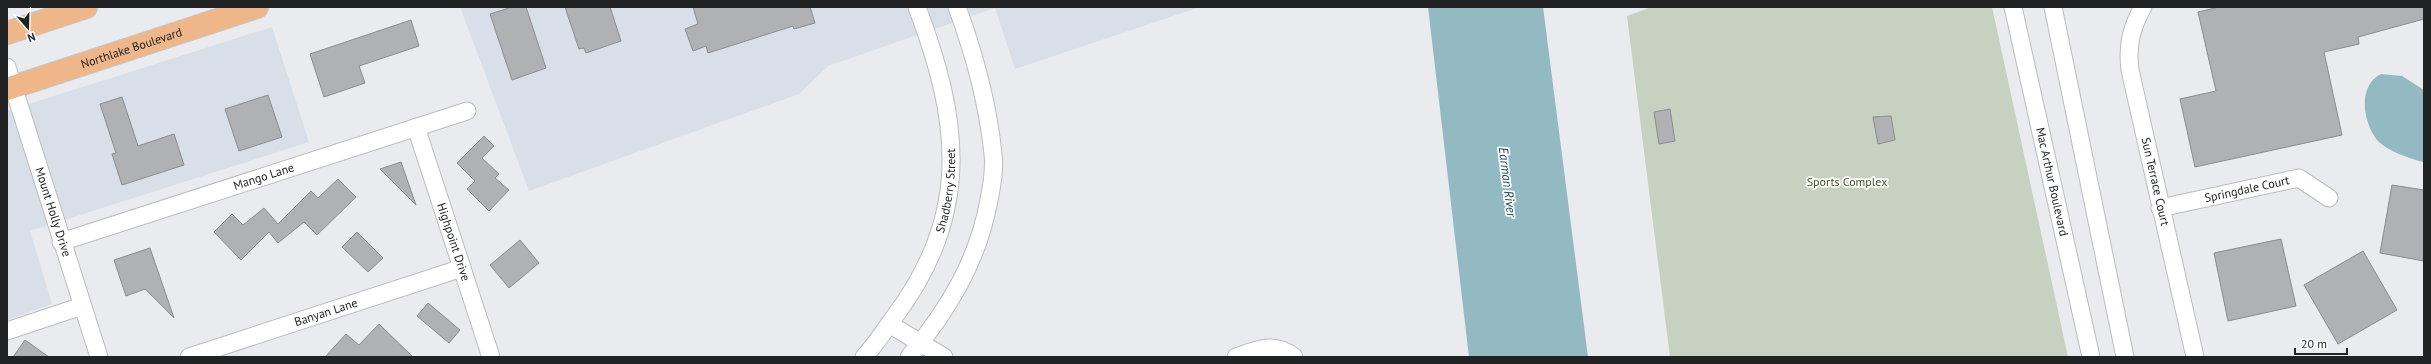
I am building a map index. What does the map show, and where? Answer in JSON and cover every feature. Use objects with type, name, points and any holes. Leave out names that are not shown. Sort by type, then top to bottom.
[{"type":"main road","points":[[7,33],[86,7]]},
{"type":"main road","name":"Northlake Boulevard","points":[[9,81],[257,7]]},
{"type":"street","name":"Shadberry Street","points":[[864,357],[912,293],[934,246],[950,194],[952,160],[950,120],[936,63],[917,7]]},
{"type":"street","points":[[909,357],[948,307],[961,285],[980,238],[992,183],[994,155],[984,104],[958,7]]},
{"type":"street","name":"Mac Arthur Boulevard","points":[[2013,7],[2091,357]]},
{"type":"street","points":[[2053,7],[2125,357]]},
{"type":"street","name":"Sun Terrace Court","points":[[2143,7],[2131,33],[2129,44],[2130,70],[2160,208],[2195,357]]},
{"type":"street","name":"Mount Holly Drive","points":[[9,81],[99,357]]},
{"type":"street","name":"Mango Lane","points":[[61,242],[467,111]]},
{"type":"street","name":"Highpoint Drive","points":[[416,127],[491,357]]},
{"type":"street","name":"Springdale Court","points":[[2160,208],[2299,178],[2329,198]]},
{"type":"street","name":"Banyan Lane","points":[[189,357],[462,268]]},
{"type":"street","points":[[7,331],[82,306]]},
{"type":"street","points":[[889,324],[944,357]]},
{"type":"street","points":[[1236,357],[1268,346],[1287,353]]},
{"type":"shaded area","points":[[460,7],[1200,7],[1015,69],[995,8],[828,66],[799,94],[529,191]]},
{"type":"shaded area","points":[[272,27],[309,142],[30,231],[52,304],[7,320],[7,111]]},
{"type":"green space","name":"Sports Complex","points":[[1652,7],[1992,7],[2068,357],[1670,357],[1627,16]]},
{"type":"water","name":"Earman River","points":[[1428,7],[1543,7],[1588,357],[1469,357]]},
{"type":"water","points":[[2381,74],[2402,76],[2424,90],[2424,162],[2406,157],[2381,144],[2368,124],[2365,95],[2373,80]]},
{"type":"building","points":[[512,7],[526,7],[546,68],[512,80],[490,14]]},
{"type":"building","points":[[565,7],[610,7],[621,41],[586,53],[584,48],[579,49]]},
{"type":"building","points":[[693,7],[810,7],[815,23],[794,29],[793,26],[708,53],[706,46],[693,51],[685,29],[698,24]]},
{"type":"building","points":[[2219,7],[2424,7],[2424,19],[2358,37],[2359,44],[2324,52],[2342,135],[2195,167],[2180,99],[2216,91],[2198,12]]},
{"type":"building","points":[[411,20],[419,46],[359,66],[365,83],[324,97],[310,54]]},
{"type":"building","points":[[268,95],[282,137],[239,151],[225,109]]},
{"type":"building","points":[[122,97],[138,146],[174,134],[184,165],[122,185],[112,154],[116,153],[100,104]]},
{"type":"building","points":[[1670,109],[1675,141],[1659,144],[1654,112]]},
{"type":"building","points":[[1891,116],[1895,140],[1878,144],[1873,117]]},
{"type":"building","points":[[484,136],[494,146],[482,158],[499,174],[495,178],[509,190],[489,211],[467,189],[475,181],[457,163]]},
{"type":"building","points":[[401,162],[416,205],[380,169]]},
{"type":"building","points":[[338,179],[356,197],[317,235],[304,222],[278,243],[269,232],[241,260],[214,232],[232,214],[243,225],[264,208],[278,224],[311,191],[318,198]]},
{"type":"building","points":[[2392,185],[2424,190],[2424,261],[2380,253]]},
{"type":"building","points":[[357,232],[383,258],[368,272],[342,247]]},
{"type":"building","points":[[2281,239],[2296,306],[2228,321],[2214,253]]},
{"type":"building","points":[[520,240],[539,263],[509,288],[490,265]]},
{"type":"building","points":[[150,248],[174,318],[145,289],[126,296],[114,260]]},
{"type":"building","points":[[2363,251],[2397,310],[2338,344],[2304,285]]},
{"type":"building","points":[[428,303],[460,330],[449,343],[417,316]]},
{"type":"building","points":[[379,324],[413,357],[325,357],[346,334],[359,345]]},
{"type":"building","points":[[25,340],[49,357],[13,357]]}]
